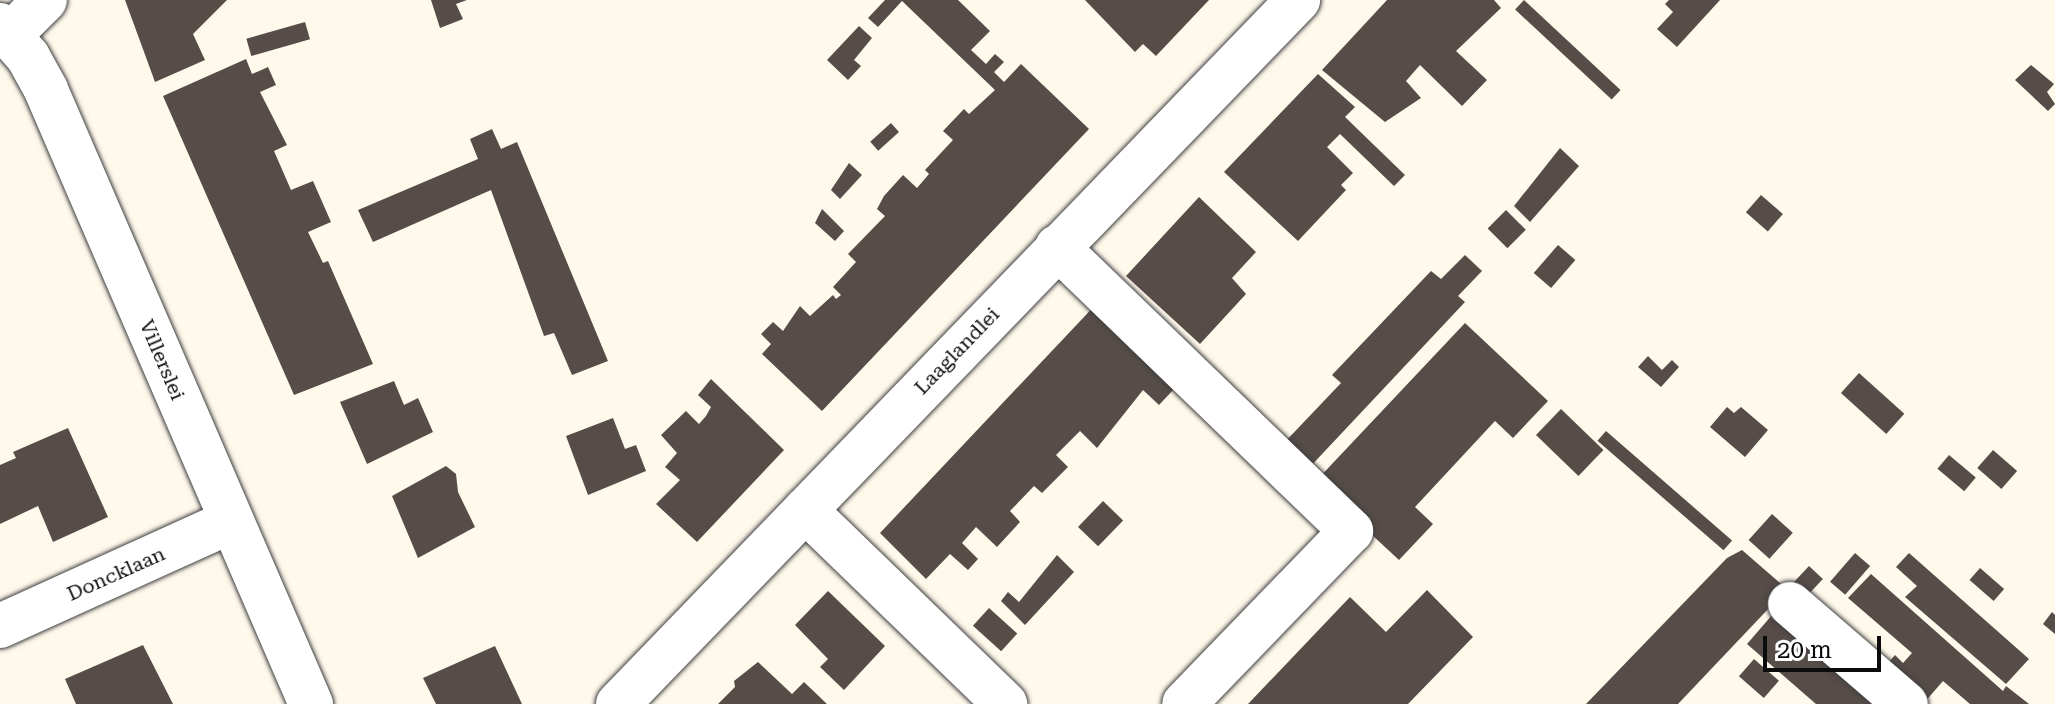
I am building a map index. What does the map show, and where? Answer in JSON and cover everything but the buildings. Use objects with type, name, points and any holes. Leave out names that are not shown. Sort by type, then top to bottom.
[{"type":"street","points":[[6,30],[45,0]]},
{"type":"street","name":"Laaglandlei","points":[[618,704],[1298,0]]},
{"type":"street","name":"Villerslei","points":[[6,30],[46,90],[311,704]]},
{"type":"street","points":[[1057,247],[1351,531],[1184,704]]},
{"type":"street","points":[[805,510],[1005,704]]},
{"type":"street","name":"Doncklaan","points":[[0,626],[231,521]]},
{"type":"street","points":[[1790,604],[1906,704]]}]
